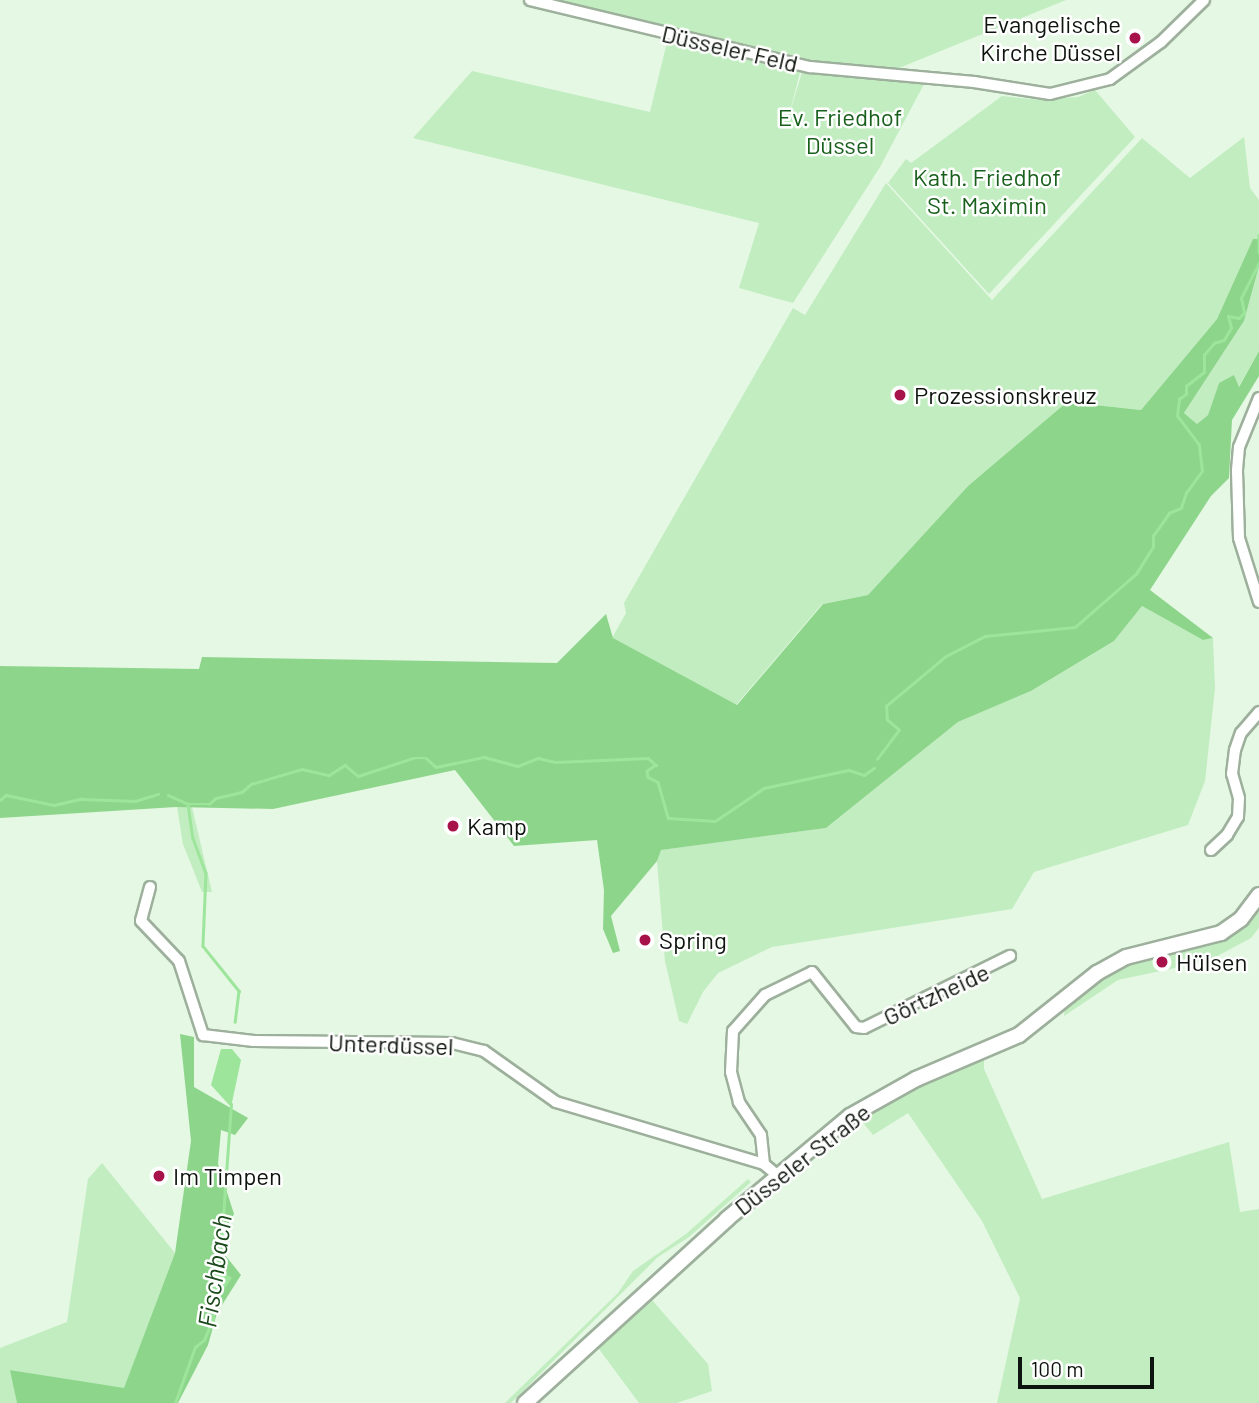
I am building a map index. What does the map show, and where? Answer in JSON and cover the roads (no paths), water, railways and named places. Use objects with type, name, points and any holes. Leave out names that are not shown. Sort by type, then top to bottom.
[{"type":"main road","name":"Düsseler Straße","points":[[525,1403],[777,1175],[878,1099],[1019,1035],[1097,973],[1126,957],[1221,933],[1241,919],[1259,895]]},
{"type":"street","name":"Düsseler Feld","points":[[530,0],[810,67],[933,78],[1049,94],[1090,87],[1141,58],[1204,0]]},
{"type":"street","points":[[1259,398],[1239,447],[1237,471],[1239,538],[1259,602]]},
{"type":"street","points":[[1211,850],[1227,835],[1238,817],[1239,798],[1232,774],[1235,750],[1241,733],[1259,712]]},
{"type":"street","name":"Unterdüssel","points":[[150,887],[141,921],[179,961],[203,1035],[242,1041],[452,1042],[484,1051],[556,1102],[764,1164]]},
{"type":"street","name":"Görtzheide","points":[[764,1164],[761,1135],[738,1102],[731,1072],[733,1031],[765,995],[812,972],[856,1027],[864,1028],[1010,956]]},
{"type":"street","points":[[764,1164],[777,1175]]},
{"type":"water","points":[[221,1049],[232,1049],[241,1060],[231,1107],[211,1085]]},
{"type":"water","points":[[215,1266],[232,1278],[220,1295],[215,1295],[210,1274]]},
{"type":"waterway","points":[[1259,235],[1259,252]]},
{"type":"waterway","points":[[877,759],[899,730],[887,720],[886,706],[946,656],[985,636],[1075,627],[1136,574],[1153,547],[1153,536],[1169,513],[1181,508],[1186,493],[1202,471],[1199,445],[1177,416],[1179,399],[1186,394],[1186,386],[1204,372],[1204,355],[1214,343],[1224,340],[1231,328],[1228,316],[1239,318],[1244,313],[1241,298],[1259,263]]},
{"type":"waterway","points":[[168,795],[188,804],[209,804],[216,798],[242,792],[251,784],[302,769],[329,775],[345,765],[358,776],[413,758],[426,758],[436,767],[484,757],[518,766],[538,758],[556,762],[648,758],[656,765],[647,771],[648,777],[658,782],[668,818],[715,821],[764,788],[849,770],[864,775],[874,768]]},
{"type":"waterway","points":[[0,800],[6,795],[54,805],[81,799],[135,801],[158,794]]},
{"type":"waterway","name":"Fischbach","points":[[188,804],[193,838],[206,873],[203,946],[239,991],[235,1022]]},
{"type":"waterway","name":"Fischbach","points":[[215,1267],[220,1258],[231,1104]]},
{"type":"waterway","name":"Fischbach","points":[[175,1403],[195,1347],[204,1340],[213,1319],[215,1291]]},
{"type":"place","name":"Evangelische Kirche Düssel","points":[[1135,38]]},
{"type":"place","name":"Prozessionskreuz","points":[[900,395]]},
{"type":"place","name":"Kamp","points":[[453,826]]},
{"type":"place","name":"Spring","points":[[645,940]]},
{"type":"place","name":"Hülsen","points":[[1162,962]]},
{"type":"place","name":"Im Timpen","points":[[159,1176]]},
{"type":"park label","name":"Ev. Friedhof Düssel","points":[[840,131]]},
{"type":"park label","name":"Kath. Friedhof St. Maximin","points":[[987,191]]}]
